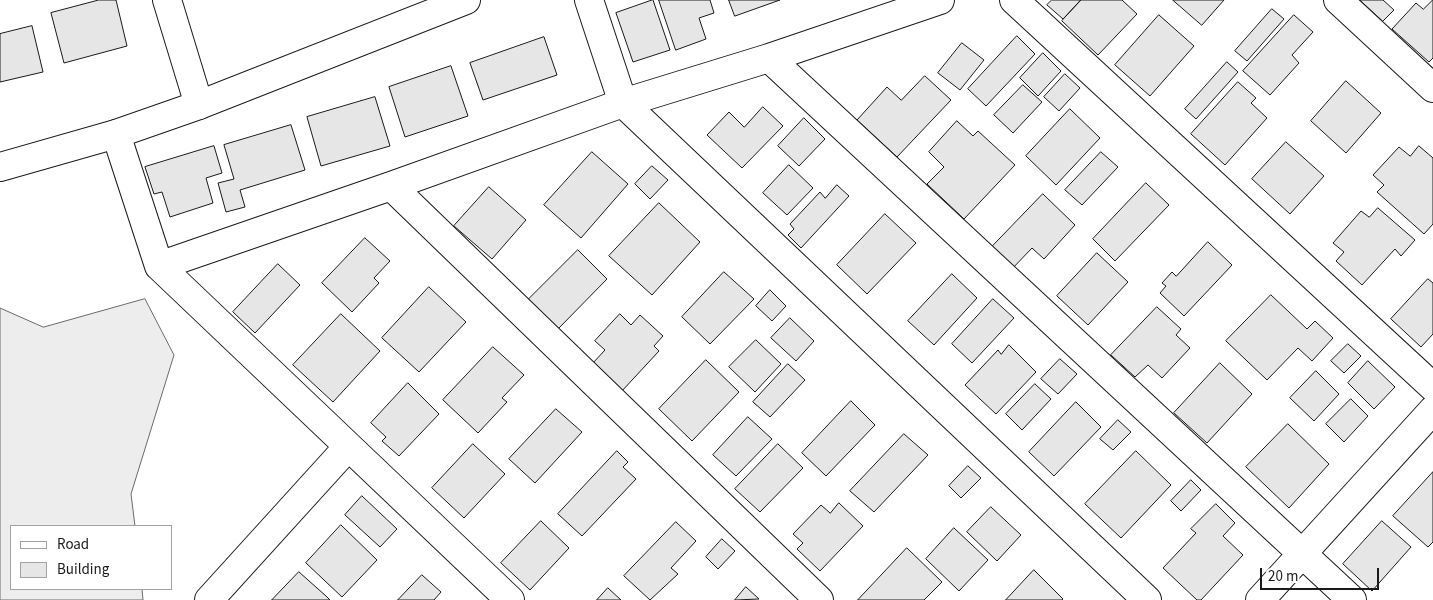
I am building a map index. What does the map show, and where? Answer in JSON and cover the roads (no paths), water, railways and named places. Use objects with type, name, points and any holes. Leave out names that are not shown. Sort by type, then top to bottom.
[{"type":"street","points":[[167,0],[199,105]]},
{"type":"street","points":[[0,167],[116,134],[199,105],[466,0]]},
{"type":"street","points":[[589,0],[622,103],[1147,600]]},
{"type":"street","points":[[159,266],[391,186],[622,103],[769,58],[940,0]]},
{"type":"street","points":[[1014,0],[1433,387]]},
{"type":"street","points":[[1338,0],[1433,88]]},
{"type":"street","points":[[769,58],[1352,600]]},
{"type":"street","points":[[116,134],[159,266],[348,448],[510,600]]},
{"type":"street","points":[[391,186],[819,600]]},
{"type":"street","points":[[1260,600],[1433,410]]},
{"type":"street","points":[[208,600],[348,448]]}]
